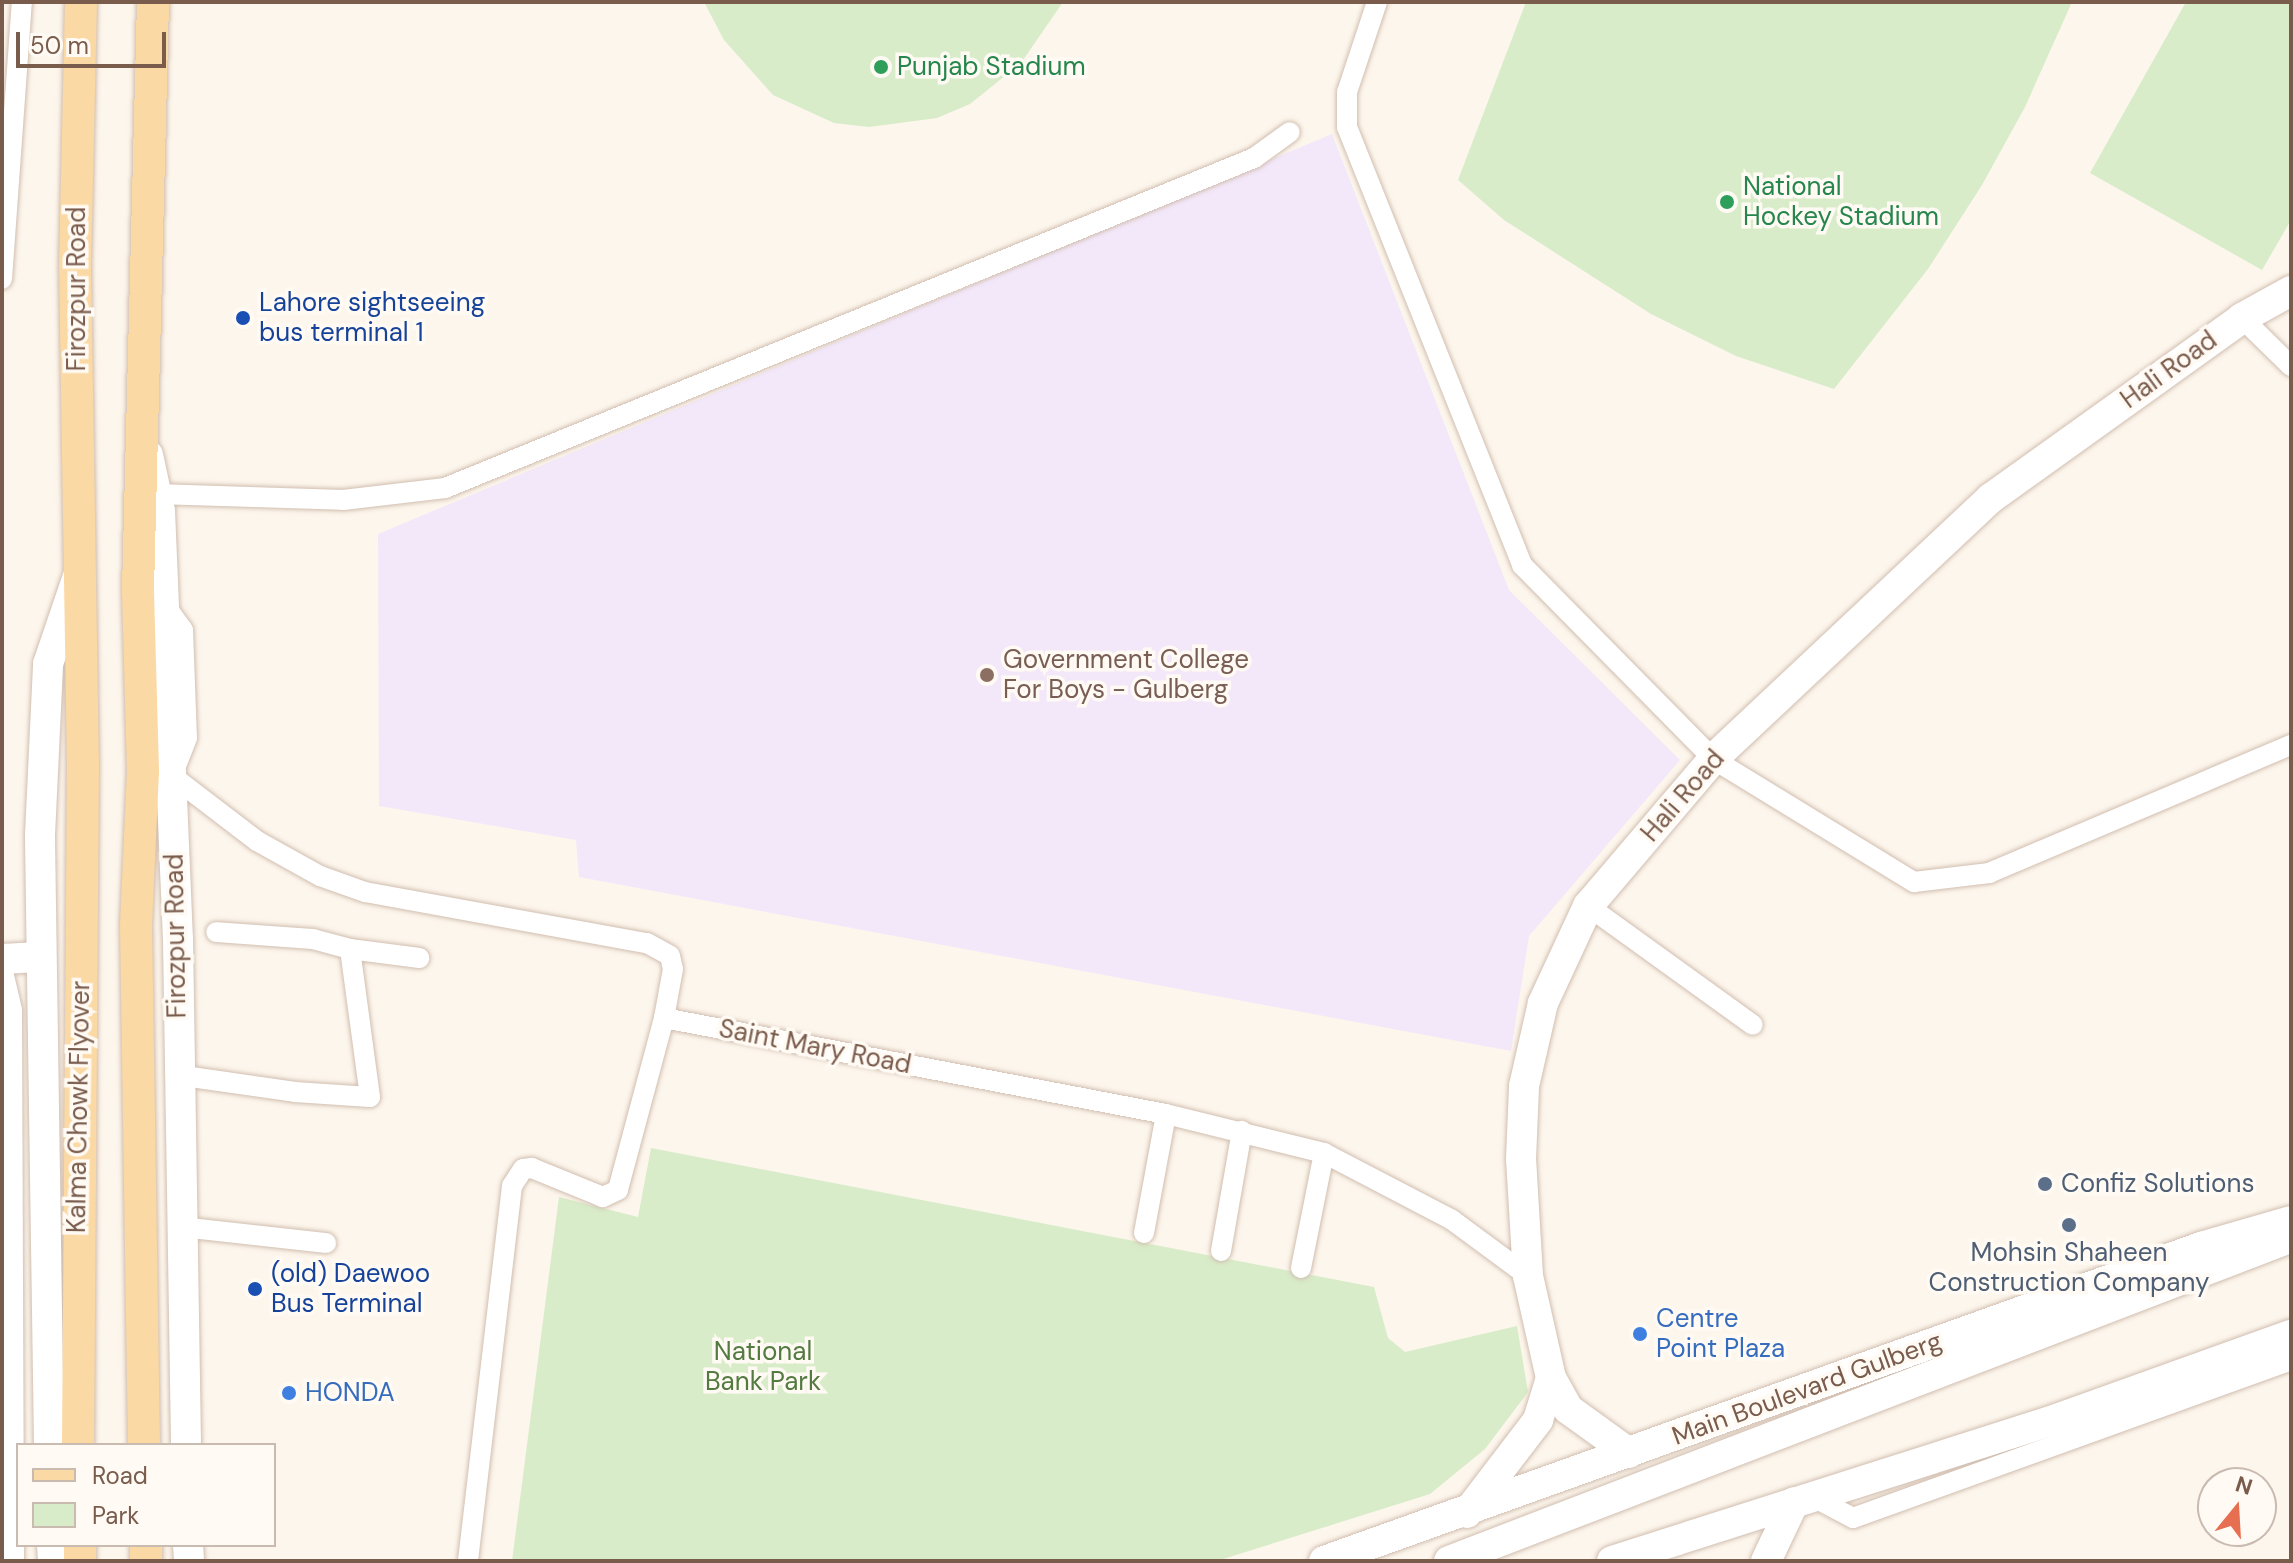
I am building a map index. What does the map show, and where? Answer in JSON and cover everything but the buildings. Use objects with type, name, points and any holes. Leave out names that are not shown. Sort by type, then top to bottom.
[{"type":"main road","name":"Firozpur Road","points":[[81,2],[75,266],[83,768]]},
{"type":"main road","name":"Firozpur Road","points":[[153,2],[138,590],[157,773],[177,1075],[186,1443]]},
{"type":"main road","name":"Hali Road","points":[[1467,1513],[1538,1420],[1551,1378],[1528,1276],[1521,1159],[1524,1086],[1543,1003],[1588,906],[1713,759],[1991,498],[2242,318],[2291,291]]},
{"type":"main road","name":"Firozpur Road","points":[[142,430],[156,494],[164,603],[157,773]]},
{"type":"main road","name":"Firozpur Road","points":[[49,1443],[38,957],[48,664],[78,575]]},
{"type":"main road","name":"Kalma Chowk Flyover","points":[[78,1443],[83,768]]},
{"type":"main road","points":[[144,1443],[136,925],[157,773]]},
{"type":"main road","points":[[2,959],[38,957]]},
{"type":"main road","name":"Main Boulevard Gulberg","points":[[1324,1561],[1467,1513],[2201,1247],[2291,1221]]},
{"type":"main road","points":[[1449,1561],[2291,1237]]},
{"type":"main road","points":[[1612,1561],[2056,1419],[2291,1335]]},
{"type":"main road","points":[[1551,1378],[1568,1409],[1629,1453]]},
{"type":"main road","points":[[1766,1561],[1803,1499]]},
{"type":"street","points":[[3,271],[22,2]]},
{"type":"street","points":[[1377,2],[1347,92],[1347,127],[1522,565],[1713,759],[1914,882],[1989,873],[2291,745]]},
{"type":"street","points":[[156,494],[343,500],[445,488],[1254,158],[1290,132]]},
{"type":"street","points":[[2242,318],[2291,366]]},
{"type":"street","points":[[157,773],[257,841],[350,887],[662,948],[673,969],[664,1018],[618,1190],[603,1197],[532,1168],[523,1169],[512,1186],[468,1561]]},
{"type":"street","points":[[1588,906],[1753,1025]]},
{"type":"street","points":[[216,932],[313,939],[350,949],[419,958]]},
{"type":"street","points":[[177,1075],[295,1092],[370,1097],[350,949]]},
{"type":"street","points":[[2,967],[12,1010],[8,1125],[14,1561]]},
{"type":"street","name":"Saint Mary Road","points":[[664,1018],[1166,1114],[1324,1153],[1452,1220],[1528,1276]]},
{"type":"street","points":[[1144,1233],[1166,1114]]},
{"type":"street","points":[[1221,1251],[1242,1131]]},
{"type":"street","points":[[1301,1268],[1324,1153]]},
{"type":"street","points":[[181,1227],[326,1243]]},
{"type":"street","points":[[1803,1499],[1853,1518],[2291,1360]]},
{"type":"shaded area","name":"Government College For Boys - Gulberg","points":[[1332,134],[1509,590],[1680,760],[1529,936],[1511,1051],[579,877],[576,840],[379,806],[378,534]]},
{"type":"green space","name":"Punjab Stadium","points":[[704,2],[1063,2],[1021,63],[970,104],[937,118],[869,127],[834,123],[773,95],[724,40]]},
{"type":"green space","name":"National Hockey Stadium","points":[[1526,2],[2072,2],[2025,107],[1982,185],[1928,269],[1834,389],[1736,356],[1651,314],[1504,220],[1458,180]]},
{"type":"green space","points":[[2186,2],[2291,2],[2291,220],[2262,270],[2090,173]]},
{"type":"green space","name":"National Bank Park","points":[[651,1148],[1374,1287],[1388,1338],[1405,1352],[1517,1326],[1528,1392],[1485,1449],[1430,1494],[1217,1561],[512,1561],[559,1197],[638,1217]]},
{"type":"place","name":"Punjab Stadium","points":[[881,67]]},
{"type":"place","name":"National Hockey Stadium","points":[[1727,202]]},
{"type":"place","name":"Lahore sightseeing bus terminal 1","points":[[243,318]]},
{"type":"place","name":"Government College For Boys - Gulberg","points":[[987,675]]},
{"type":"place","name":"Confiz Solutions","points":[[2045,1184]]},
{"type":"place","name":"Mohsin Shaheen Construction Company","points":[[2069,1225]]},
{"type":"place","name":"(old) Daewoo Bus Terminal","points":[[255,1289]]},
{"type":"place","name":"Centre Point Plaza","points":[[1640,1334]]},
{"type":"place","name":"HONDA","points":[[289,1393]]}]
